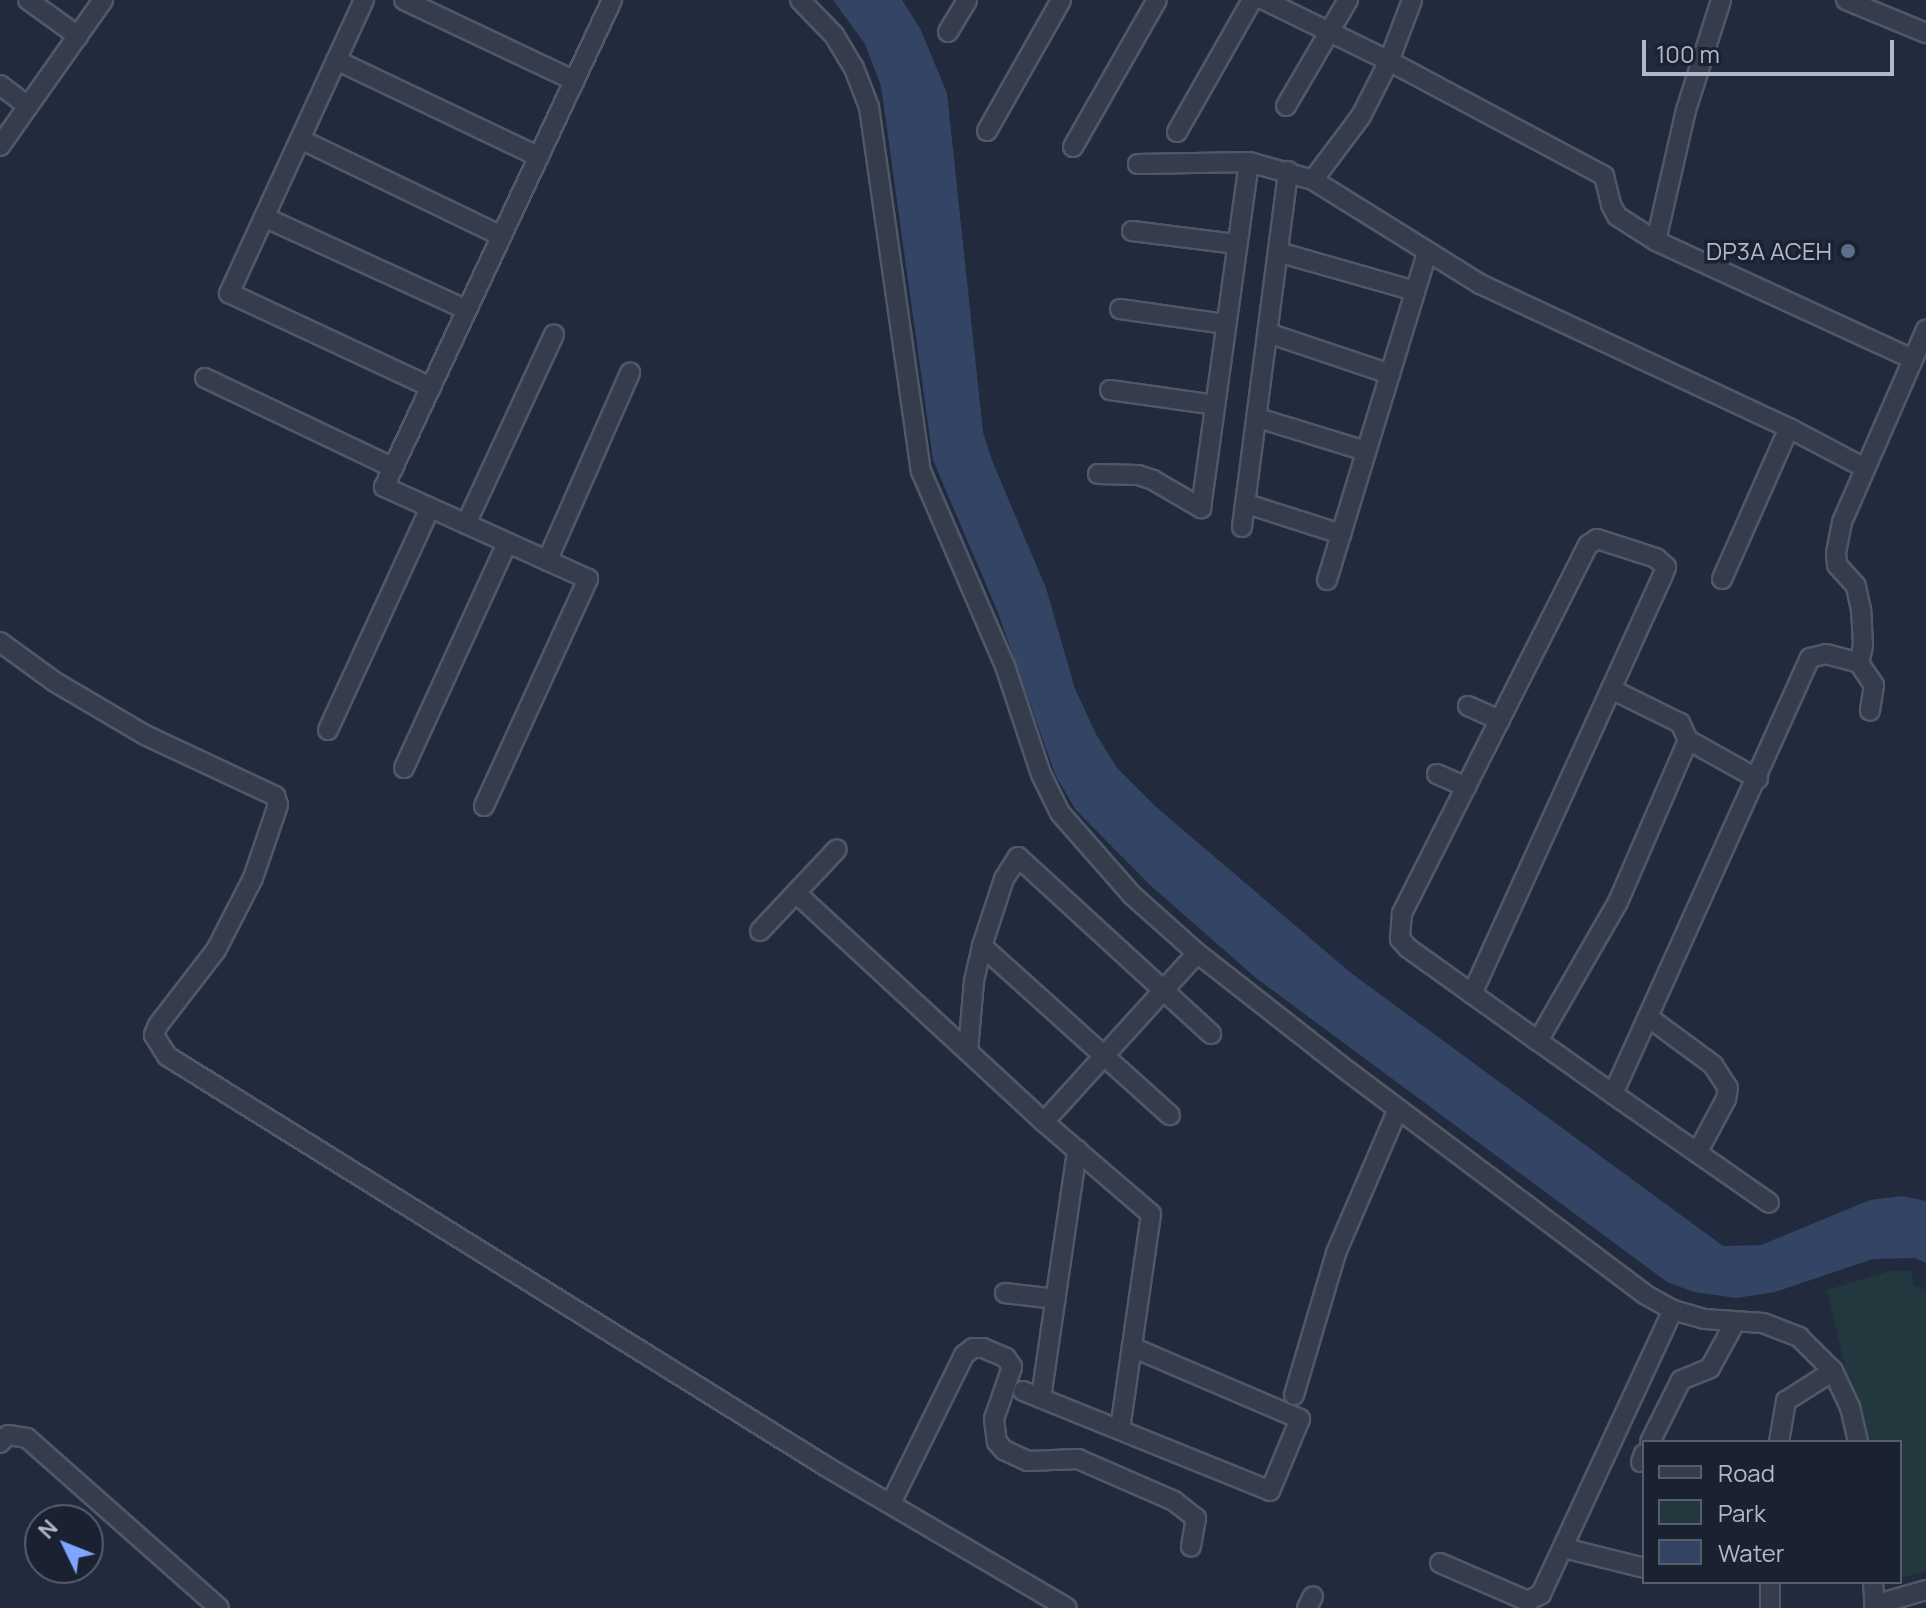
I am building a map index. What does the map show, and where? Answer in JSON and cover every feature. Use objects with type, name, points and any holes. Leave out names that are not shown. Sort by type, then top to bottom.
[{"type":"street","points":[[28,0],[78,36]]},
{"type":"street","points":[[0,146],[103,0]]},
{"type":"street","points":[[364,0],[229,293],[431,387]]},
{"type":"street","points":[[404,0],[575,81]]},
{"type":"street","points":[[484,806],[588,579],[384,487],[612,0]]},
{"type":"street","points":[[800,0],[834,35],[854,68],[869,107],[921,471],[1005,666],[1041,774],[1060,813],[1132,895],[1197,953],[1646,1295],[1673,1310],[1734,1324],[1763,1323],[1781,1327],[1799,1337],[1833,1371],[1850,1407],[1858,1440]]},
{"type":"street","points":[[948,32],[967,0]]},
{"type":"street","points":[[987,131],[1061,0]]},
{"type":"street","points":[[1073,147],[1157,0]]},
{"type":"street","points":[[1177,132],[1252,0]]},
{"type":"street","points":[[1264,0],[1389,61],[1604,176],[1617,216],[1656,241],[1912,359]]},
{"type":"street","points":[[1286,106],[1348,0]]},
{"type":"street","points":[[1313,180],[1361,116],[1389,61],[1412,0]]},
{"type":"street","points":[[1656,241],[1686,110],[1721,0]]},
{"type":"street","points":[[1846,0],[1926,33]]},
{"type":"street","points":[[336,60],[539,157]]},
{"type":"street","points":[[0,85],[28,106]]},
{"type":"street","points":[[300,139],[502,236]]},
{"type":"street","points":[[1098,474],[1138,475],[1153,480],[1201,508],[1249,162]]},
{"type":"street","points":[[1138,164],[1249,162],[1313,180],[1427,253],[1493,290],[1789,428],[1865,468]]},
{"type":"street","points":[[1242,527],[1288,171]]},
{"type":"street","points":[[264,217],[467,310]]},
{"type":"street","points":[[1132,231],[1237,244]]},
{"type":"street","points":[[1278,252],[1415,291]]},
{"type":"street","points":[[1327,580],[1427,253]]},
{"type":"street","points":[[1120,309],[1226,324]]},
{"type":"street","points":[[1268,333],[1390,374]]},
{"type":"street","points":[[466,524],[554,334]]},
{"type":"street","points":[[1859,663],[1863,645],[1856,586],[1837,565],[1842,522],[1925,334]]},
{"type":"street","points":[[547,561],[630,373]]},
{"type":"street","points":[[205,378],[394,468]]},
{"type":"street","points":[[1110,390],[1215,405]]},
{"type":"street","points":[[1258,418],[1366,451]]},
{"type":"street","points":[[1722,579],[1789,428]]},
{"type":"street","points":[[1247,504],[1341,534]]},
{"type":"street","points":[[328,730],[430,508]]},
{"type":"street","points":[[1472,994],[1666,567],[1656,558],[1597,539],[1583,555],[1402,914],[1400,939],[1472,994],[1769,1203]]},
{"type":"street","points":[[404,768],[507,543]]},
{"type":"street","points":[[0,642],[55,682],[145,735],[275,796],[278,805],[253,878],[216,950],[158,1025],[154,1035],[157,1045],[167,1056],[891,1503],[1067,1608]]},
{"type":"street","points":[[1613,1094],[1758,779],[1810,658],[1826,654],[1859,663],[1874,685],[1870,711]]},
{"type":"street","points":[[1611,689],[1680,723],[1688,740],[1758,779]]},
{"type":"street","points":[[1468,706],[1500,720]]},
{"type":"street","points":[[1538,1041],[1618,902],[1688,740]]},
{"type":"street","points":[[1437,774],[1466,787]]},
{"type":"street","points":[[760,931],[837,849]]},
{"type":"street","points":[[968,1051],[974,981],[982,946],[1004,879],[1018,857],[1211,1034]]},
{"type":"street","points":[[796,893],[1044,1122],[1151,1214],[1120,1429]]},
{"type":"street","points":[[982,946],[1170,1115]]},
{"type":"street","points":[[1044,1122],[1197,953]]},
{"type":"street","points":[[1648,1017],[1713,1065],[1728,1088],[1726,1099],[1697,1153]]},
{"type":"street","points":[[1294,1395],[1336,1253],[1398,1109]]},
{"type":"street","points":[[1041,1398],[1077,1150]]},
{"type":"street","points":[[1005,1293],[1056,1299]]},
{"type":"street","points":[[1440,1563],[1528,1601],[1541,1594],[1673,1310]]},
{"type":"street","points":[[1651,1440],[1681,1380],[1710,1368],[1734,1324]]},
{"type":"street","points":[[1023,1391],[1270,1491],[1300,1419],[1132,1347]]},
{"type":"street","points":[[891,1503],[964,1355],[973,1348],[983,1348],[1006,1358],[1012,1367],[994,1419],[997,1442],[1004,1450],[1028,1461],[1078,1459],[1174,1501],[1196,1518],[1191,1547]]},
{"type":"street","points":[[1779,1440],[1786,1401],[1833,1371]]},
{"type":"street","points":[[0,1443],[8,1435],[27,1438],[219,1608]]},
{"type":"street","points":[[1564,1548],[1642,1568]]},
{"type":"street","points":[[1770,1584],[1770,1608]]},
{"type":"street","points":[[1873,1584],[1875,1606],[1926,1590]]},
{"type":"green space","points":[[1890,1271],[1912,1271],[1913,1285],[1926,1290],[1926,1572],[1902,1578],[1902,1440],[1863,1440],[1827,1290]]},
{"type":"water","points":[[833,0],[902,0],[920,28],[947,93],[983,432],[1046,588],[1075,689],[1096,734],[1117,768],[1155,806],[1351,973],[1723,1246],[1761,1245],[1870,1200],[1902,1196],[1926,1201],[1926,1263],[1915,1258],[1873,1259],[1775,1292],[1736,1298],[1694,1292],[1667,1282],[1256,978],[1150,885],[1075,809],[1055,774],[997,610],[933,460],[881,86],[865,44]]},
{"type":"place","name":"DP3A ACEH","points":[[1848,251]]}]
